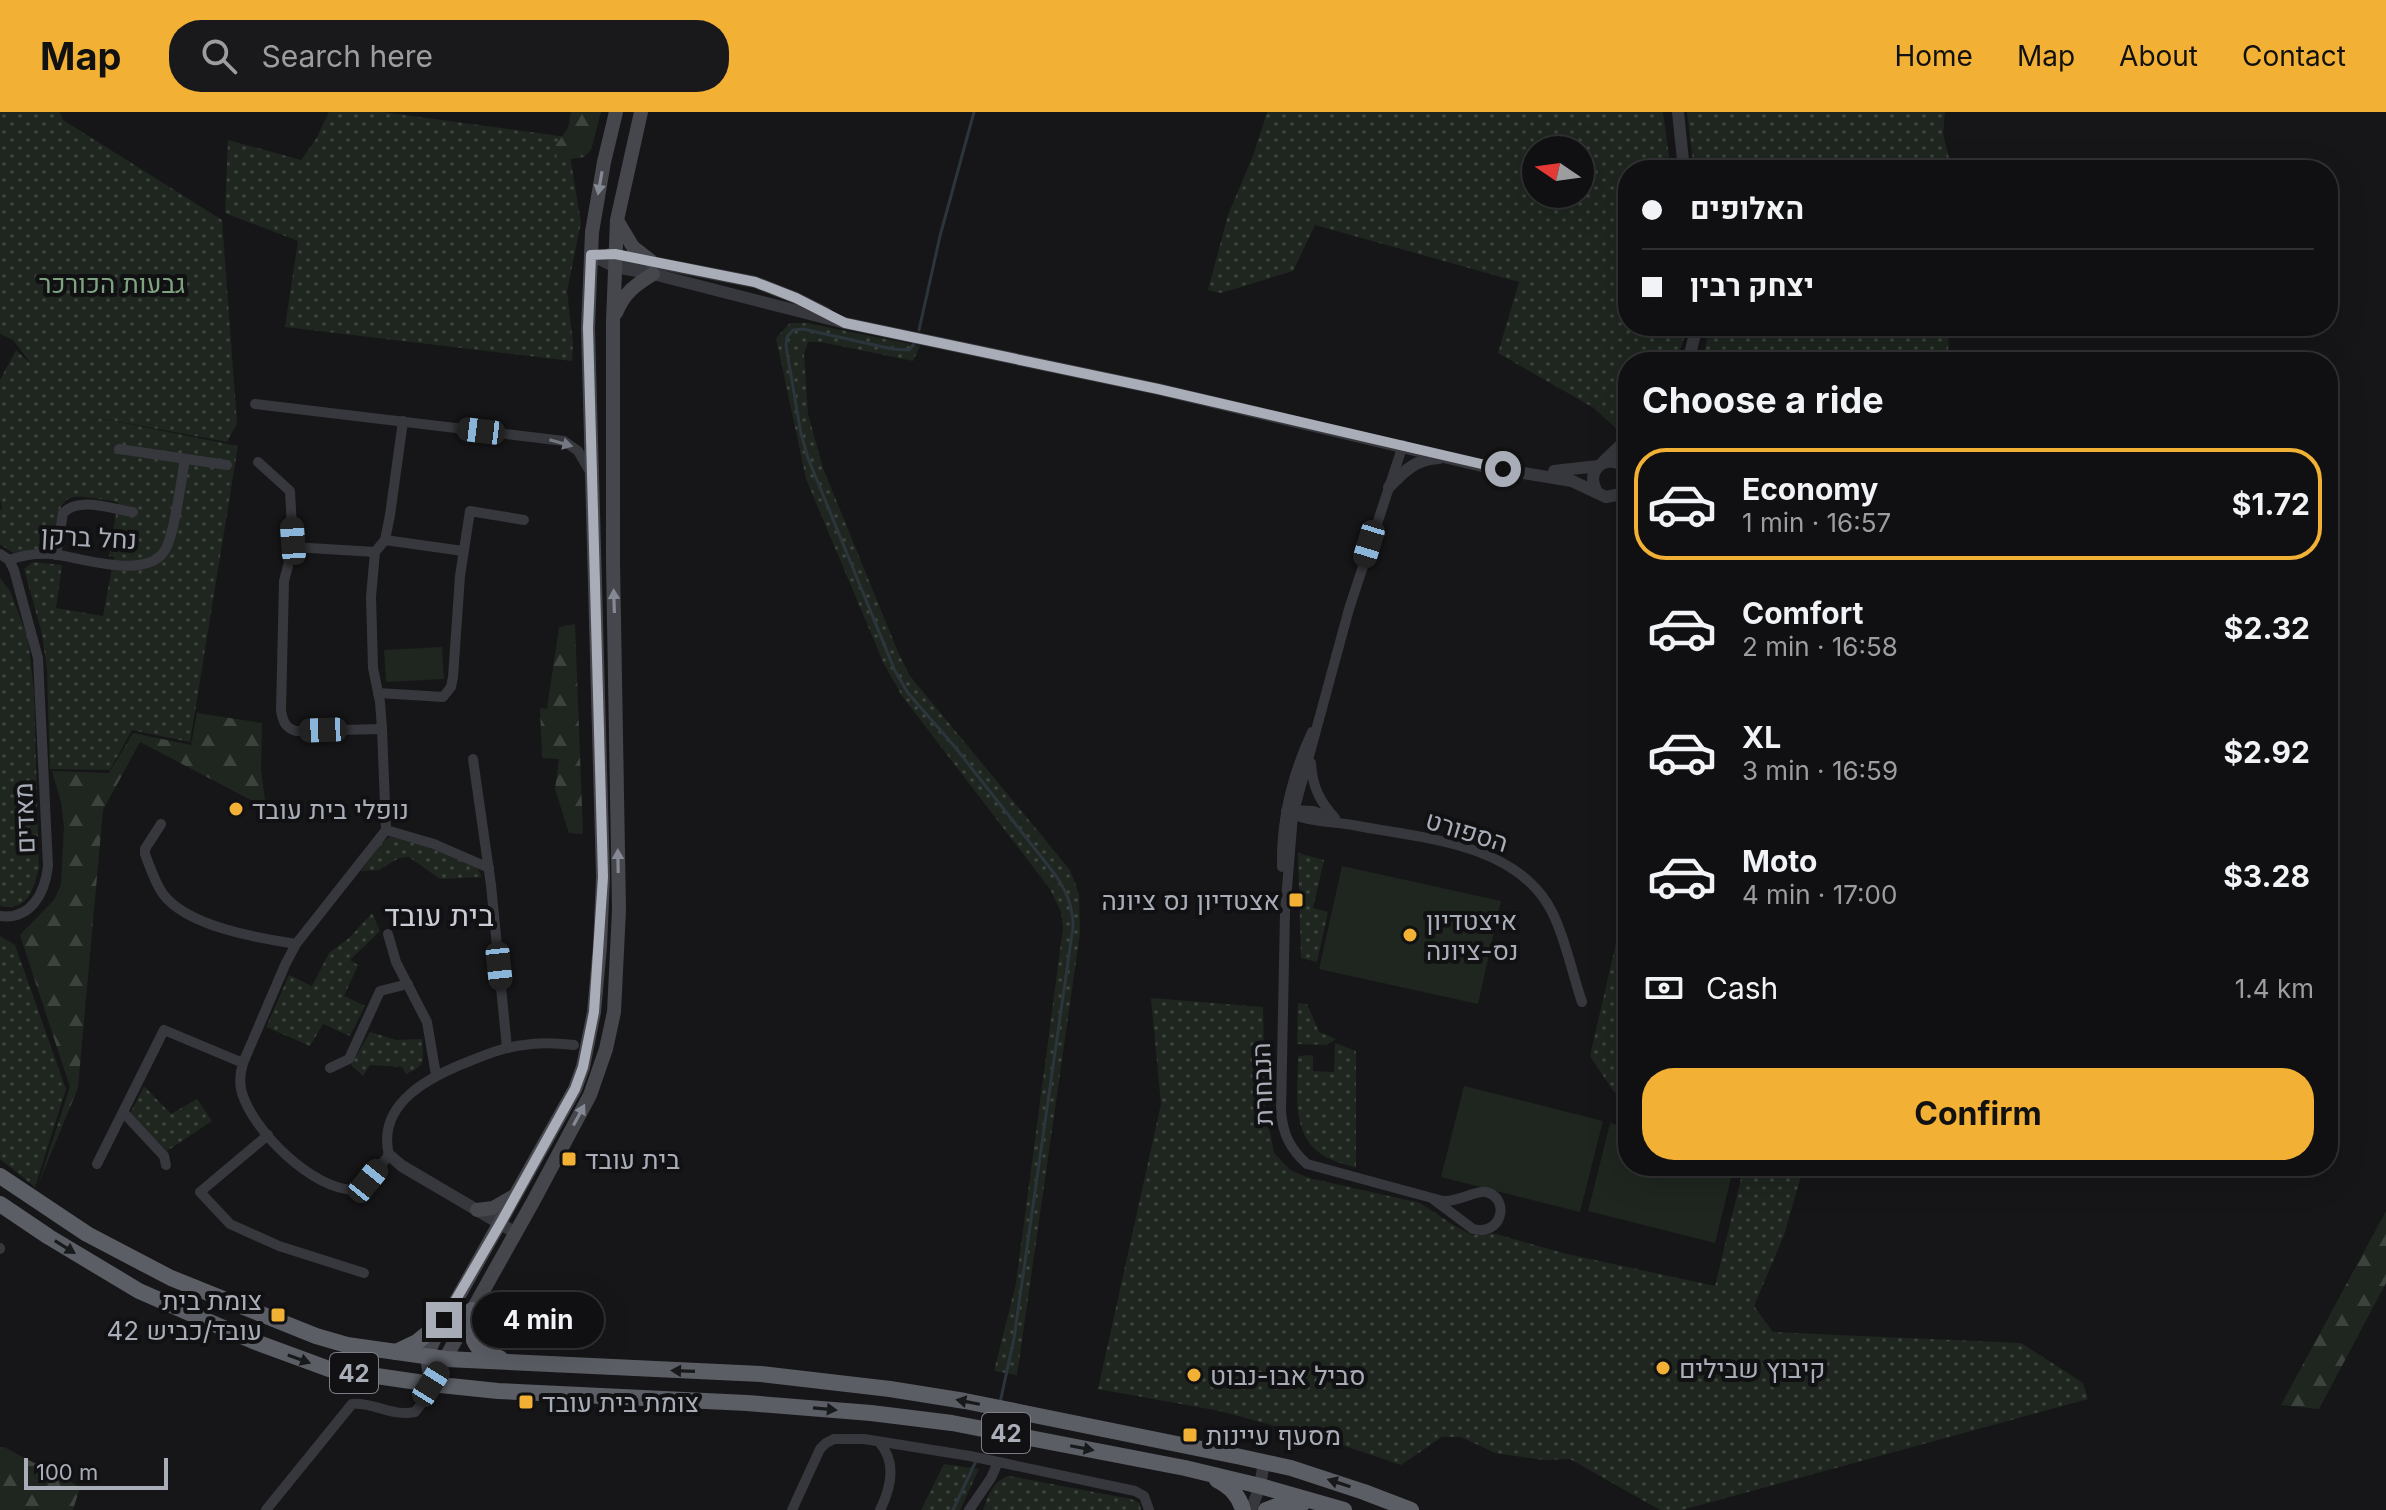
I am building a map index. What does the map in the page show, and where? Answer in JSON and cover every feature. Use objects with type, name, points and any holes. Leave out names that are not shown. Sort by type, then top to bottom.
[{"type":"highway","name":"42","points":[[0,1176],[87,1234],[171,1278],[316,1336],[347,1345],[446,1359],[761,1374],[890,1389],[965,1401],[1291,1468],[1411,1510]]},
{"type":"highway","name":"42","points":[[0,1204],[139,1291],[253,1341],[329,1369],[512,1392],[747,1403],[952,1423],[1185,1468],[1344,1510]]},
{"type":"highway","points":[[472,1310],[470,1330],[475,1345],[481,1351],[533,1365]]},
{"type":"highway","points":[[395,1352],[417,1342],[444,1320]]},
{"type":"highway","points":[[1185,1468],[1225,1484],[1240,1500],[1243,1510]]},
{"type":"highway","points":[[1266,1510],[1285,1503],[1320,1503]]},
{"type":"main road","points":[[431,1384],[427,1356],[444,1320],[575,1089],[583,1067],[594,1012],[603,877],[588,328],[597,200],[616,112]]},
{"type":"main road","points":[[431,1384],[590,1095],[606,1049],[614,1012],[619,910],[613,562],[613,321],[617,220],[641,112]]},
{"type":"main road","points":[[613,321],[623,297],[652,268],[633,247],[617,220]]},
{"type":"main road","points":[[477,1210],[493,1208],[518,1193]]},
{"type":"street","points":[[1678,112],[1683,160]]},
{"type":"street","points":[[591,255],[652,268],[845,323],[1158,389],[1445,457],[1572,481],[1611,498],[1618,496]]},
{"type":"street","points":[[255,404],[568,443],[581,454],[592,478]]},
{"type":"street","points":[[403,421],[385,540],[375,552],[371,597],[373,668],[382,729],[386,830],[296,944],[243,1063],[240,1078],[242,1095],[268,1135],[306,1171],[330,1184],[358,1189],[389,1155],[388,1133],[411,1092],[436,1075],[507,1048],[540,1043],[574,1045]]},
{"type":"street","name":"הנבחרת","points":[[1285,912],[1281,844],[1310,754],[1349,609],[1403,445]]},
{"type":"street","points":[[1597,492],[1592,476],[1618,448]]},
{"type":"street","points":[[119,449],[227,465]]},
{"type":"street","points":[[1389,487],[1407,467],[1429,458],[1445,457]]},
{"type":"street","name":"נחל ברקן","points":[[5,557],[56,555],[137,566],[160,557],[169,540],[185,459]]},
{"type":"street","points":[[258,462],[290,491],[293,547],[284,581],[283,721],[290,730],[296,731],[382,729]]},
{"type":"street","points":[[1519,472],[1568,471],[1615,462],[1618,465]]},
{"type":"street","points":[[56,555],[66,509],[78,503],[133,512]]},
{"type":"street","points":[[378,693],[443,697],[447,694],[453,677],[463,551],[470,511],[524,520]]},
{"type":"street","points":[[385,540],[463,551]]},
{"type":"street","points":[[293,547],[375,552]]},
{"type":"street","name":"מאדים","points":[[0,916],[12,916],[29,909],[44,889],[48,866],[38,658],[14,570],[5,557]]},
{"type":"street","name":"הנבחרת","points":[[1323,708],[1302,755],[1291,811],[1285,912],[1281,1112],[1286,1137],[1300,1158],[1314,1167],[1433,1199],[1450,1201],[1468,1197]]},
{"type":"street","points":[[1310,754],[1311,777],[1316,793],[1335,818]]},
{"type":"street","points":[[473,759],[489,868],[507,1048]]},
{"type":"street","name":"הספורט","points":[[1291,811],[1313,811],[1350,824]]},
{"type":"street","name":"הספורט","points":[[1291,811],[1316,820],[1453,845],[1519,872],[1537,889],[1553,913],[1582,1002]]},
{"type":"street","points":[[1290,841],[1298,830],[1316,820]]},
{"type":"street","points":[[161,824],[145,854],[165,896],[177,907],[229,931],[296,944]]},
{"type":"street","points":[[386,830],[434,844],[489,868]]},
{"type":"street","points":[[388,934],[396,962],[427,1022],[436,1075]]},
{"type":"street","points":[[330,1068],[349,1059],[380,991],[408,984]]},
{"type":"street","points":[[97,1164],[164,1030],[243,1063]]},
{"type":"street","points":[[124,1113],[164,1156],[166,1165]]},
{"type":"street","points":[[268,1135],[200,1192],[230,1224],[279,1246],[364,1273]]},
{"type":"street","points":[[389,1155],[402,1166],[516,1233]]},
{"type":"street","points":[[1486,1192],[1496,1199],[1500,1210],[1497,1223],[1486,1230],[1467,1225],[1462,1214],[1468,1197],[1486,1192]]},
{"type":"street","name":"הנבחרת","points":[[1433,1199],[1467,1225]]},
{"type":"street","points":[[266,1510],[352,1404],[361,1403],[395,1414],[415,1412],[426,1398],[431,1384]]},
{"type":"street","points":[[792,1510],[816,1457],[826,1443],[843,1438],[972,1456],[1135,1491],[1144,1496],[1149,1510]]},
{"type":"street","points":[[879,1442],[886,1449],[891,1484],[880,1510]]},
{"type":"street","points":[[889,1463],[898,1451],[908,1446]]},
{"type":"street","points":[[969,1510],[998,1462]]},
{"type":"street","points":[[1251,1510],[1260,1486],[1264,1462]]},
{"type":"green space","name":"גבעות הכורכר","points":[[0,112],[60,112],[63,120],[222,220],[237,423],[227,442],[79,414],[238,446],[190,742],[132,730],[110,770],[50,769],[47,669],[42,634],[24,569],[33,562],[62,565],[56,608],[103,616],[114,557],[109,556],[118,502],[85,497],[67,499],[58,514],[51,547],[13,553],[0,544],[0,380],[16,350],[33,366],[13,340],[0,334]]},
{"type":"green space","points":[[329,112],[383,112],[567,137],[581,223],[567,291],[572,361],[285,327],[298,241],[225,213],[228,140],[301,160]]},
{"type":"green space","points":[[571,112],[601,112],[591,150],[584,157],[557,161],[556,145],[568,128]]},
{"type":"green space","points":[[1267,112],[1663,112],[1670,160],[1618,160],[1618,336],[1685,336],[1679,352],[1618,352],[1618,430],[1594,408],[1498,353],[1519,282],[1315,225],[1293,271],[1221,293],[1208,290],[1228,215],[1253,156]]},
{"type":"green space","points":[[1687,112],[1945,112],[1943,134],[1950,160],[1693,160]]},
{"type":"green space","points":[[790,323],[807,323],[920,346],[913,361],[808,342],[804,354],[808,414],[823,468],[910,676],[1070,870],[1079,894],[1080,933],[1017,1375],[994,1371],[1016,1283],[1063,928],[1061,912],[1050,889],[902,696],[884,664],[806,479],[776,338]]},
{"type":"green space","points":[[1708,336],[1949,336],[1948,352],[1704,352]]},
{"type":"green space","points":[[0,578],[10,591],[28,638],[34,691],[39,868],[28,898],[17,906],[9,907],[0,906]]},
{"type":"green space","points":[[575,624],[583,834],[569,833],[555,789],[559,759],[542,758],[540,708],[547,709],[559,627]]},
{"type":"green space","points":[[442,647],[444,679],[386,682],[384,650]]},
{"type":"green space","points":[[197,713],[262,723],[261,770],[266,808],[140,742],[103,810],[78,1088],[38,1185],[70,1087],[20,935],[54,900],[61,885],[64,827],[52,771],[109,773],[133,733],[191,745]]},
{"type":"green space","points":[[390,837],[423,845],[476,866],[482,877],[440,879],[409,857],[399,858],[379,870],[361,871],[381,843]]},
{"type":"green space","points":[[1298,853],[1324,860],[1313,908],[1328,912],[1317,962],[1301,958]]},
{"type":"green space","name":"איצטדיון נס-ציונה","points":[[1342,866],[1501,901],[1478,1004],[1319,969]]},
{"type":"green space","points":[[372,913],[380,931],[350,960],[358,965],[344,996],[365,1006],[350,1036],[323,1024],[310,1046],[266,1027],[289,975],[312,986],[329,953],[349,938]]},
{"type":"green space","points":[[1618,934],[1618,1093],[1590,1056]]},
{"type":"green space","points":[[0,936],[15,945],[66,1089],[35,1187],[0,1159]]},
{"type":"green space","points":[[1151,998],[1263,1007],[1265,1106],[1274,1153],[1290,1170],[1309,1178],[1420,1203],[1472,1235],[1496,1234],[1567,1254],[1715,1286],[1742,1176],[1801,1176],[1784,1235],[1754,1306],[1773,1332],[2021,1343],[2083,1383],[2088,1399],[1682,1510],[1660,1510],[1570,1459],[1544,1460],[1495,1453],[1461,1437],[1442,1437],[1401,1465],[1333,1442],[1220,1411],[1098,1389],[1161,1104]]},
{"type":"green space","points":[[1298,1003],[1307,1004],[1319,1032],[1336,1039],[1327,1045],[1297,1044]]},
{"type":"green space","points":[[370,1032],[396,1040],[422,1039],[421,1065],[406,1074],[402,1067],[370,1065],[363,1076],[351,1065]]},
{"type":"green space","points":[[1335,1043],[1356,1051],[1356,1168],[1325,1156],[1311,1145],[1300,1122],[1298,1056],[1313,1055],[1313,1071],[1334,1072]]},
{"type":"green space","points":[[144,1086],[171,1114],[197,1099],[212,1121],[167,1151],[130,1114]]},
{"type":"green space","points":[[1464,1086],[1603,1121],[1580,1212],[1441,1177]]},
{"type":"green space","points":[[1610,1123],[1618,1125],[1618,1176],[1732,1176],[1715,1243],[1588,1211]]},
{"type":"green space","points":[[2386,1211],[2386,1283],[2319,1409],[2281,1405]]},
{"type":"green space","points":[[0,1447],[80,1487],[73,1510],[0,1510]]},
{"type":"green space","points":[[944,1464],[979,1469],[960,1510],[921,1510]]},
{"type":"green space","points":[[1009,1476],[1131,1499],[1140,1503],[1141,1510],[983,1510],[995,1485]]},
{"type":"waterway","points":[[919,330],[940,236],[974,112]]},
{"type":"waterway","points":[[914,344],[909,350],[892,349],[803,329],[793,330],[787,337],[786,346],[808,458],[895,671],[908,693],[955,747],[1057,877],[1072,913],[1073,927],[1014,1338],[1000,1403]]},
{"type":"waterway","points":[[953,1510],[976,1461]]},
{"type":"place","name":"נופלי בית עובד","points":[[236,809]]},
{"type":"place","name":"אצטדיון נס ציונה","points":[[1296,900]]},
{"type":"place","name":"איצטדיון נס-ציונה","points":[[1410,935]]},
{"type":"place","name":"בית עובד","points":[[569,1159]]},
{"type":"place","name":"צומת בית עובד/כביש 42","points":[[278,1315]]},
{"type":"place","name":"קיבוץ שבילים","points":[[1663,1368]]},
{"type":"place","name":"סביל אבו-נבוט","points":[[1194,1375]]},
{"type":"place","name":"צומת בית עובד","points":[[526,1402]]},
{"type":"place","name":"מסעף עיינות","points":[[1190,1435]]},
{"type":"district","name":"בית עובד","points":[[439,915]]},
{"type":"route","points":[[444,1320],[575,1089],[583,1067],[594,1012],[603,877],[588,328],[591,255],[615,254],[755,282],[796,298],[845,323],[1158,389],[1503,469]]}]
